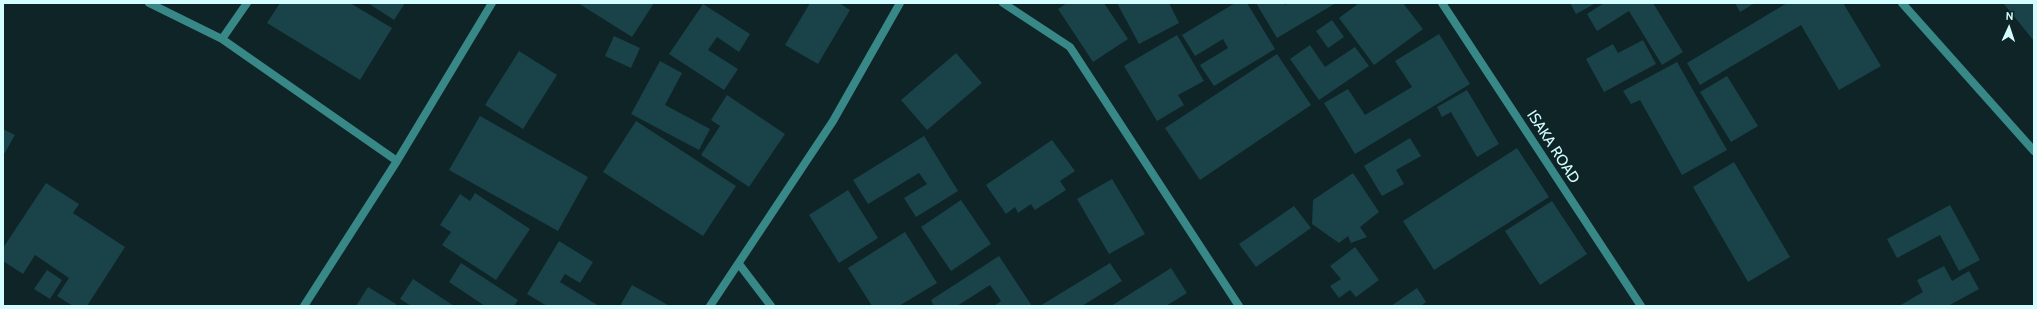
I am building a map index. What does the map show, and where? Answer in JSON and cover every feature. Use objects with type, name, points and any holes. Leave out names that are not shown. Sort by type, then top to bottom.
[{"type":"street","points":[[149,3],[222,39],[397,161]]},
{"type":"street","points":[[222,39],[247,3]]},
{"type":"street","points":[[304,306],[397,161],[492,3]]},
{"type":"street","points":[[710,306],[832,121],[900,3]]},
{"type":"street","points":[[1003,3],[1070,47],[1239,306]]},
{"type":"street","name":"ISAKA ROAD","points":[[1442,3],[1641,306]]},
{"type":"street","points":[[1902,3],[2034,151]]},
{"type":"street","points":[[739,264],[771,306]]},
{"type":"building","points":[[280,3],[350,3],[392,28],[360,80],[267,23]]},
{"type":"building","points":[[368,3],[405,3],[394,20]]},
{"type":"building","points":[[578,3],[654,3],[632,37]]},
{"type":"building","points":[[810,3],[839,3],[850,10],[818,64],[785,45]]},
{"type":"building","points":[[1067,3],[1104,3],[1128,39],[1093,62],[1058,9]]},
{"type":"building","points":[[1117,3],[1169,3],[1179,23],[1139,44]]},
{"type":"building","points":[[1235,3],[1247,3],[1275,49],[1214,86],[1200,65],[1228,48],[1223,39],[1195,56],[1182,35]]},
{"type":"building","points":[[1256,3],[1284,3],[1285,5],[1288,3],[1336,3],[1277,38]]},
{"type":"building","points":[[1359,3],[1403,3],[1423,29],[1374,65],[1339,18]]},
{"type":"building","points":[[1570,3],[1596,3],[1576,14]]},
{"type":"building","points":[[1604,3],[1653,3],[1683,52],[1662,65],[1629,11],[1597,31],[1587,14]]},
{"type":"building","points":[[1735,3],[1755,3],[1740,12]]},
{"type":"building","points":[[1787,3],[1843,3],[1881,66],[1839,90],[1801,25],[1700,85],[1687,63]]},
{"type":"building","points":[[2034,3],[2034,41],[2004,4]]},
{"type":"building","points":[[703,4],[750,34],[739,52],[717,37],[708,50],[738,69],[724,90],[669,54]]},
{"type":"building","points":[[1332,20],[1344,37],[1328,48],[1316,31]]},
{"type":"building","points":[[1439,34],[1470,84],[1355,154],[1324,103],[1348,89],[1365,115],[1412,87],[1395,61]]},
{"type":"building","points":[[1177,35],[1204,81],[1178,95],[1184,105],[1157,121],[1124,66]]},
{"type":"building","points":[[614,36],[640,48],[631,68],[605,56]]},
{"type":"building","points":[[1643,40],[1656,64],[1604,92],[1586,59],[1613,44],[1618,53]]},
{"type":"building","points":[[1310,45],[1325,67],[1355,47],[1369,66],[1319,100],[1290,59]]},
{"type":"building","points":[[519,51],[557,75],[523,129],[485,105]]},
{"type":"building","points":[[956,53],[982,83],[927,130],[901,100]]},
{"type":"building","points":[[1277,54],[1311,105],[1200,180],[1165,128]]},
{"type":"building","points":[[660,61],[682,73],[665,105],[710,129],[699,150],[631,114]]},
{"type":"building","points":[[1677,62],[1727,150],[1682,175],[1640,100],[1631,104],[1623,91]]},
{"type":"building","points":[[1727,76],[1758,126],[1731,142],[1700,92]]},
{"type":"building","points":[[1467,90],[1499,144],[1477,157],[1451,112],[1442,117],[1437,107]]},
{"type":"building","points":[[727,95],[785,134],[749,187],[701,155],[720,126],[711,120]]},
{"type":"building","points":[[480,116],[588,177],[558,231],[449,170]]},
{"type":"building","points":[[636,121],[736,186],[703,236],[603,172]]},
{"type":"building","points":[[3,129],[15,135],[3,156]]},
{"type":"building","points":[[924,136],[958,191],[916,217],[904,198],[927,184],[919,173],[868,204],[853,180]]},
{"type":"building","points":[[1410,138],[1421,156],[1396,170],[1404,184],[1382,196],[1364,166]]},
{"type":"building","points":[[1052,140],[1075,171],[1060,181],[1066,190],[1035,210],[1031,204],[1018,213],[1015,207],[1006,214],[986,185]]},
{"type":"building","points":[[1517,148],[1549,197],[1434,270],[1403,221]]},
{"type":"building","points":[[1734,162],[1790,257],[1748,282],[1693,187]]},
{"type":"building","points":[[1353,173],[1379,212],[1360,227],[1367,237],[1351,243],[1348,236],[1339,243],[1312,224],[1313,200]]},
{"type":"building","points":[[1112,179],[1145,234],[1109,254],[1077,199]]},
{"type":"building","points":[[46,183],[79,204],[73,213],[125,247],[87,306],[73,306],[57,296],[69,278],[35,255],[23,274],[3,261],[3,248]]},
{"type":"building","points":[[848,190],[878,238],[839,263],[809,215]]},
{"type":"building","points":[[475,193],[530,229],[496,280],[442,245],[451,232],[440,225],[460,194],[470,201]]},
{"type":"building","points":[[961,200],[991,244],[951,271],[921,227]]},
{"type":"building","points":[[1552,201],[1587,254],[1540,285],[1505,231]]},
{"type":"building","points":[[1950,205],[1980,260],[1959,271],[1940,235],[1897,258],[1887,239]]},
{"type":"building","points":[[1294,206],[1311,228],[1256,267],[1239,244]]},
{"type":"building","points":[[905,232],[937,283],[899,306],[872,306],[848,268]]},
{"type":"building","points":[[559,241],[593,262],[580,283],[565,274],[560,282],[599,306],[547,306],[527,294]]},
{"type":"building","points":[[1355,247],[1379,280],[1356,297],[1350,290],[1339,298],[1330,286],[1341,279],[1330,266]]},
{"type":"building","points":[[999,256],[1032,306],[994,306],[1001,301],[990,285],[957,306],[934,306],[931,300]]},
{"type":"building","points":[[461,263],[518,300],[514,306],[485,306],[449,282]]},
{"type":"building","points":[[1110,263],[1122,281],[1082,306],[1040,306]]},
{"type":"building","points":[[1944,266],[1952,281],[1969,271],[1979,289],[1948,306],[1899,306],[1923,292],[1917,280]]},
{"type":"building","points":[[1171,268],[1187,293],[1166,306],[1111,306]]},
{"type":"building","points":[[47,270],[62,280],[50,299],[34,289]]},
{"type":"building","points":[[413,279],[454,306],[411,306],[400,299]]},
{"type":"building","points":[[632,285],[670,306],[620,306]]},
{"type":"building","points":[[368,287],[396,304],[395,306],[356,306]]},
{"type":"building","points":[[1417,288],[1426,302],[1421,306],[1391,306]]}]
